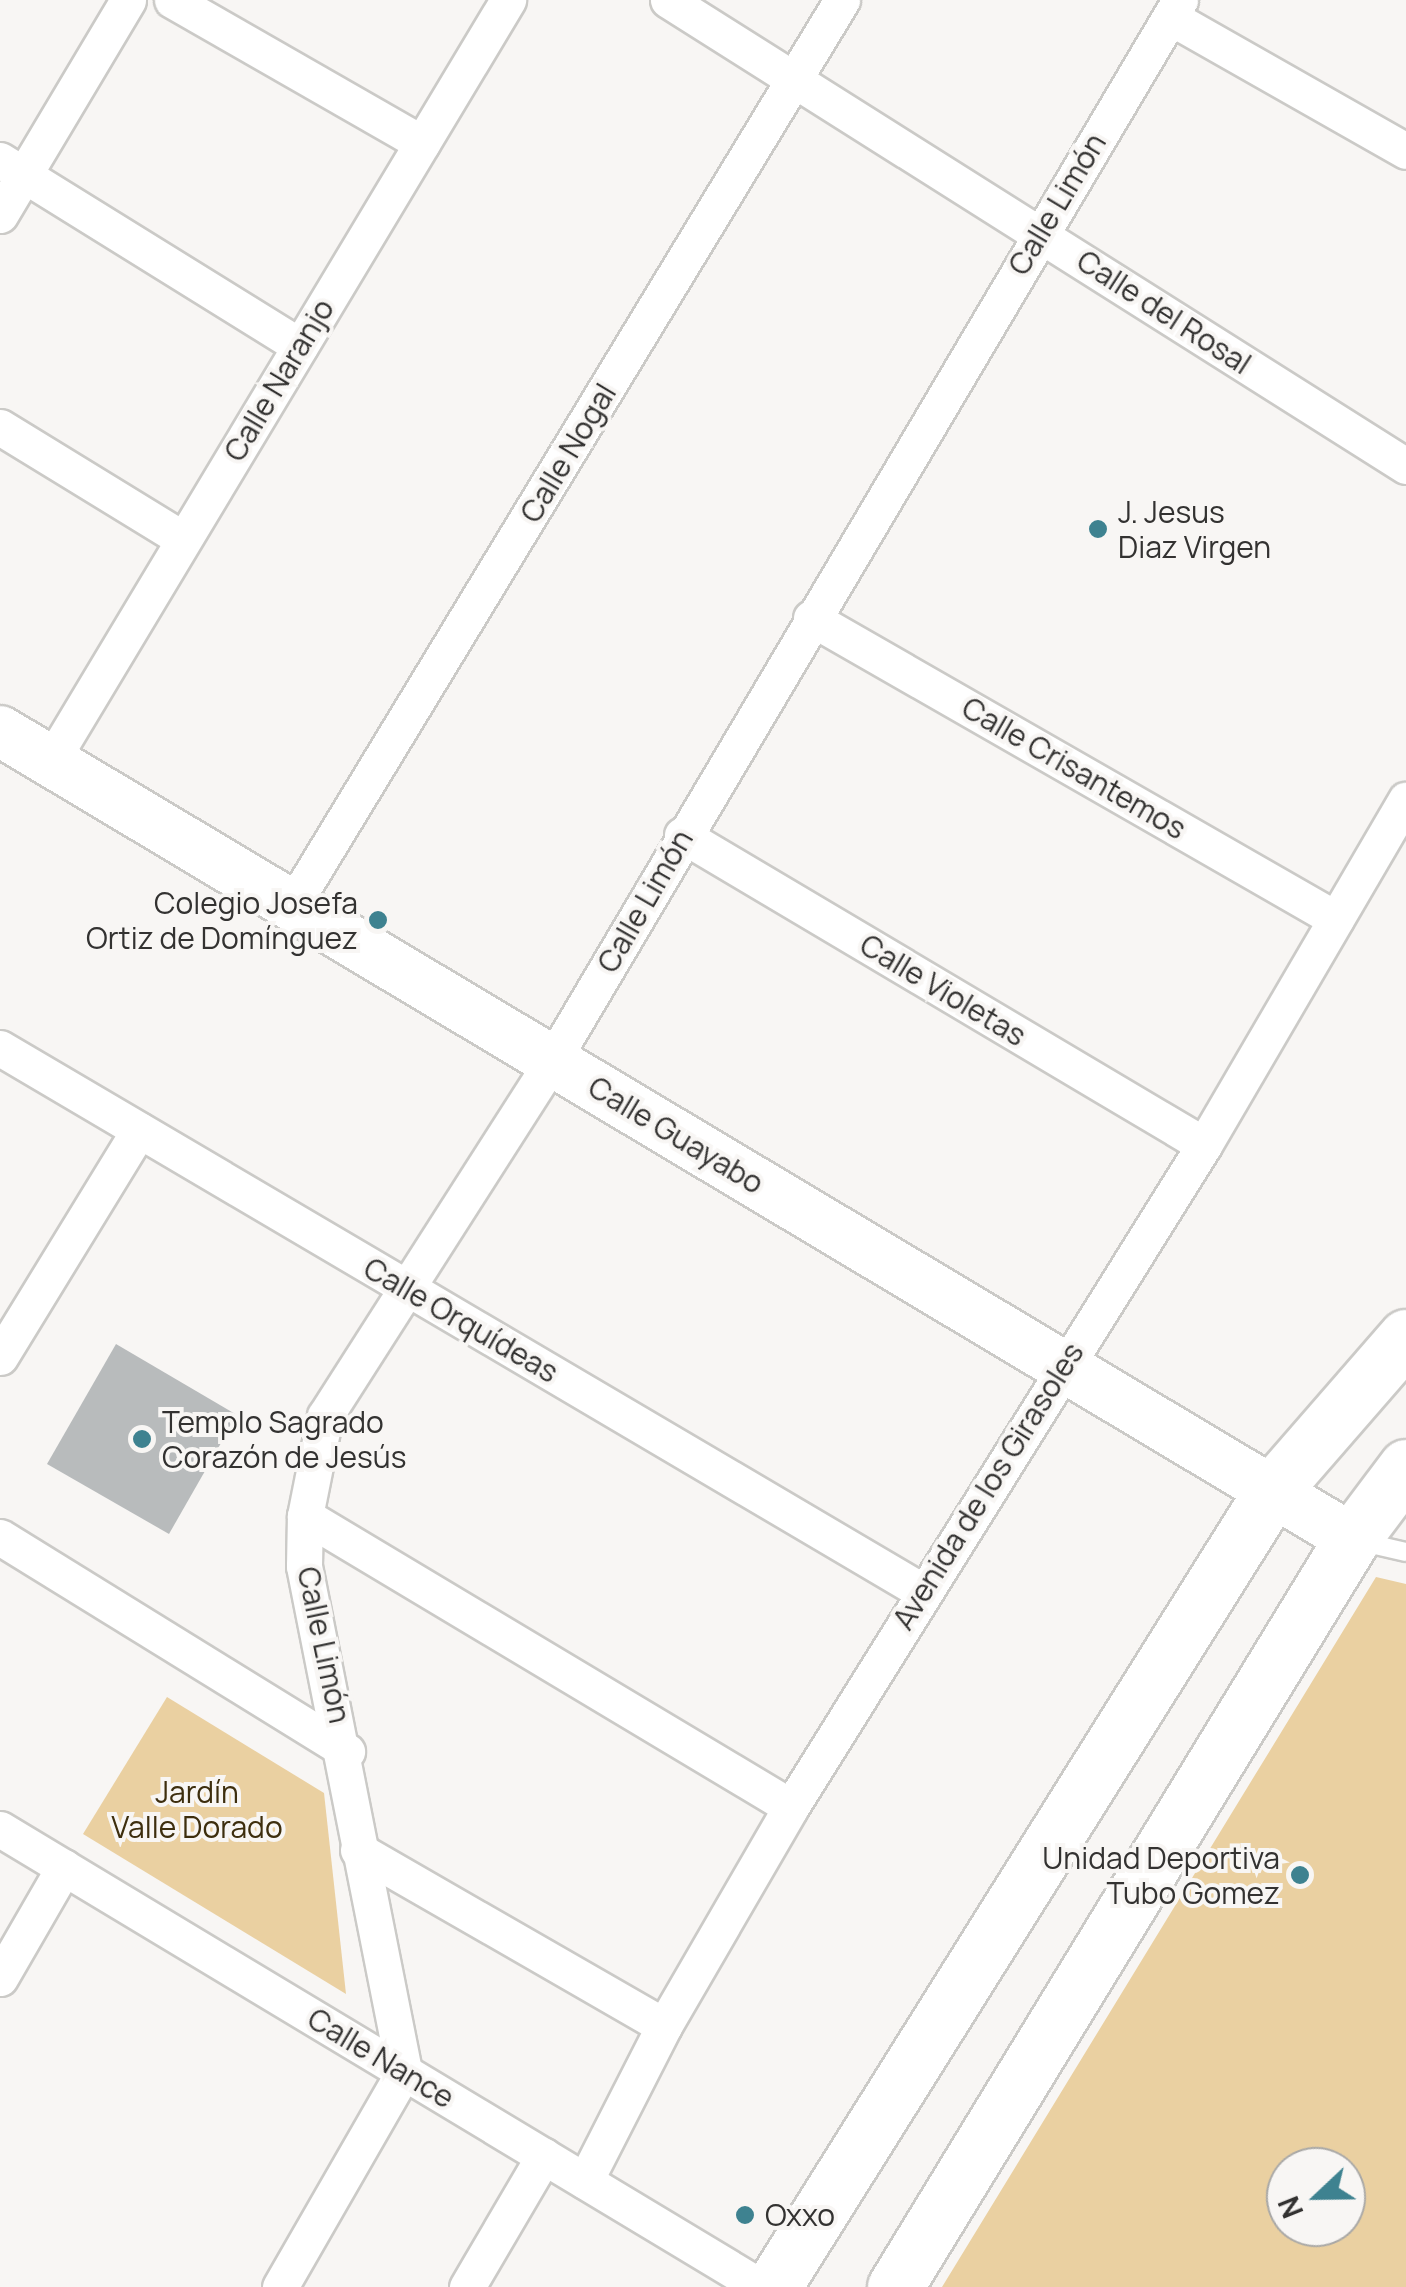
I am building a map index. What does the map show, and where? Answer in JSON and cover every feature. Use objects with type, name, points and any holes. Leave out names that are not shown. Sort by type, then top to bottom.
[{"type":"main road","points":[[774,2287],[1272,1491],[1406,1337]]},
{"type":"main road","points":[[896,2287],[1352,1539],[1406,1467]]},
{"type":"street","points":[[0,215],[12,168],[128,0]]},
{"type":"street","points":[[172,0],[422,143]]},
{"type":"street","name":"Calle Naranjo","points":[[51,761],[508,0]]},
{"type":"street","name":"Calle del Rosal","points":[[668,0],[1406,466]]},
{"type":"street","name":"Calle Nogal","points":[[292,906],[842,0]]},
{"type":"street","points":[[1175,8],[1406,152]]},
{"type":"street","name":"Calle Limón","points":[[404,2071],[358,1850],[346,1751],[304,1566],[305,1516],[325,1416],[552,1061],[682,835],[1175,8]]},
{"type":"street","points":[[12,168],[300,346]]},
{"type":"street","points":[[0,428],[183,539]]},
{"type":"street","name":"Calle Crisantemos","points":[[812,618],[1336,918]]},
{"type":"street","name":"Calle Guayabo","points":[[0,731],[1352,1539]]},
{"type":"street","name":"Avenida de los Girasoles","points":[[585,2181],[664,2026],[791,1807],[922,1591],[1204,1145],[1406,800]]},
{"type":"street","name":"Calle Violetas","points":[[682,835],[1204,1145]]},
{"type":"street","name":"Calle Orquídeas","points":[[0,1048],[922,1591]]},
{"type":"street","points":[[0,1357],[140,1130]]},
{"type":"street","points":[[305,1516],[791,1807]]},
{"type":"street","points":[[0,1538],[346,1751]]},
{"type":"street","name":"Calle Nance","points":[[0,1828],[761,2287]]},
{"type":"street","points":[[358,1850],[664,2026]]},
{"type":"street","points":[[0,1978],[64,1867]]},
{"type":"street","points":[[280,2287],[404,2071]]},
{"type":"street","points":[[467,2287],[544,2156]]},
{"type":"lane","points":[[1352,1539],[1406,1552]]},
{"type":"green space","name":"Unidad Deportiva Tubo Gomez","points":[[1376,1577],[1406,1584],[1406,2287],[942,2287]]},
{"type":"green space","name":"Jardín Valle Dorado","points":[[167,1697],[324,1793],[346,1994],[83,1834]]},
{"type":"building","name":"Templo Sagrado Corazón de Jesús","points":[[116,1344],[237,1415],[169,1534],[47,1464]]},
{"type":"place","name":"J. Jesus Diaz Virgen","points":[[1098,529]]},
{"type":"place","name":"Colegio Josefa Ortiz de Domínguez","points":[[378,920]]},
{"type":"place","name":"Templo Sagrado Corazón de Jesús","points":[[142,1439]]},
{"type":"place","name":"Unidad Deportiva Tubo Gomez","points":[[1300,1875]]},
{"type":"place","name":"Oxxo","points":[[745,2215]]}]
